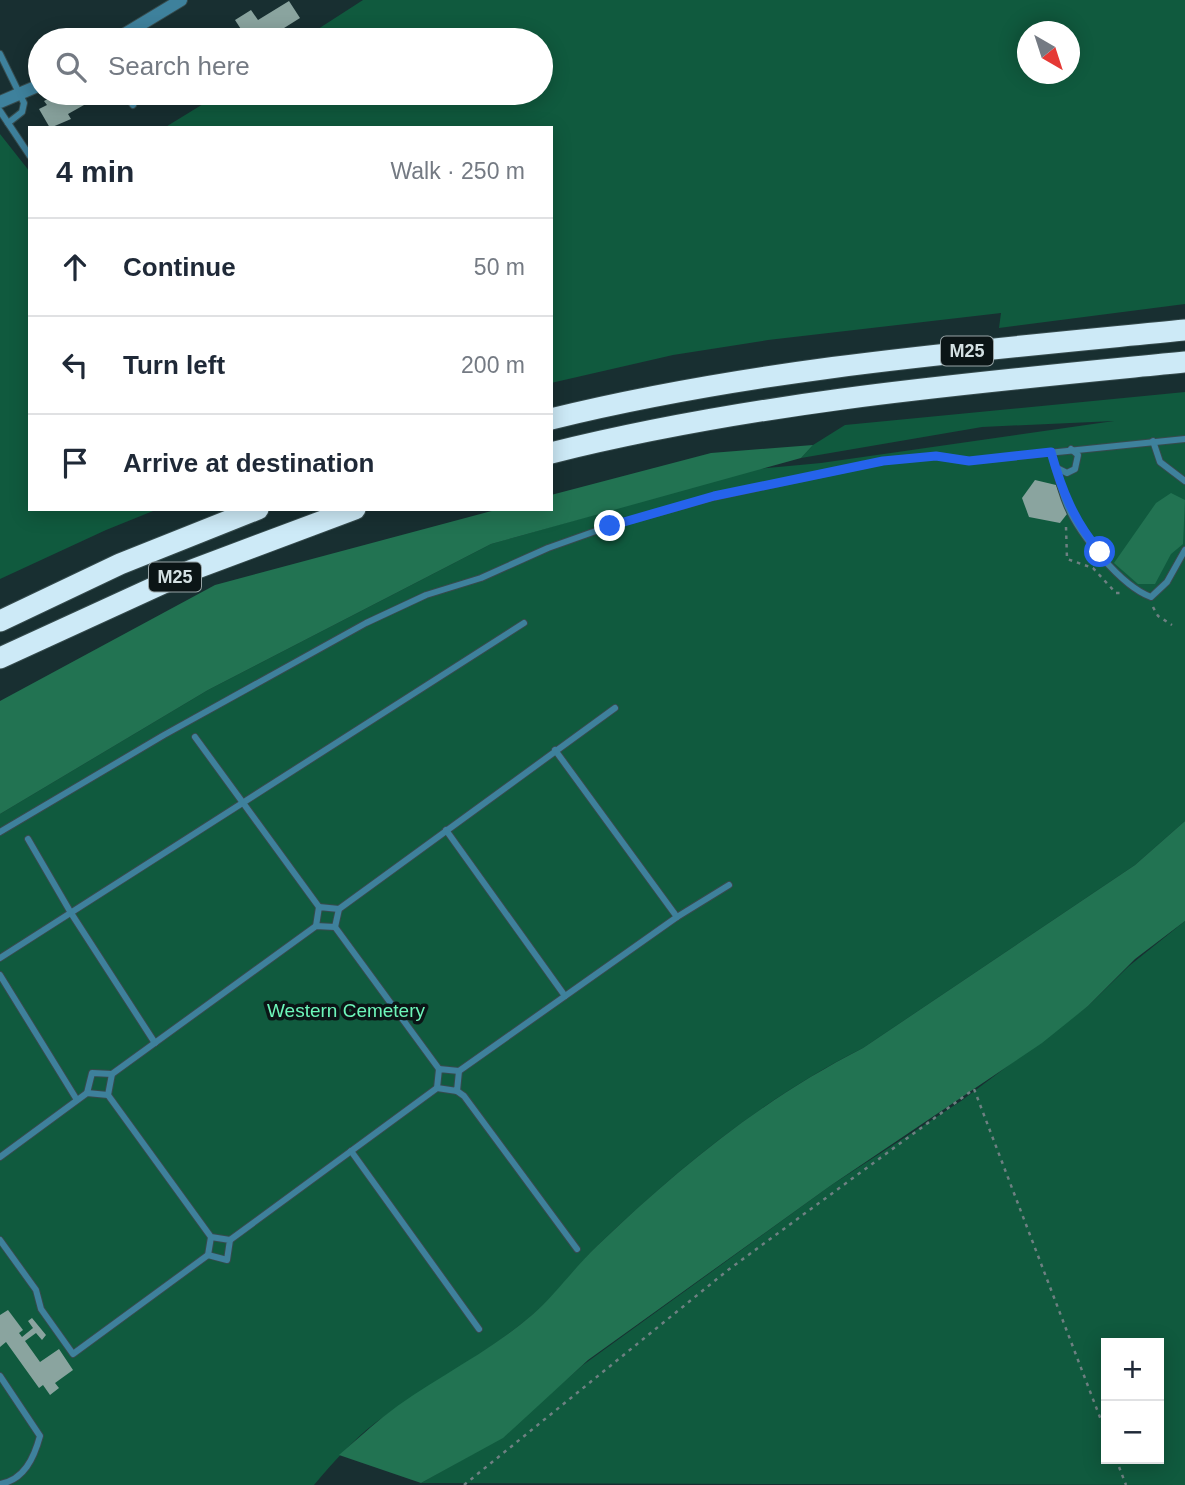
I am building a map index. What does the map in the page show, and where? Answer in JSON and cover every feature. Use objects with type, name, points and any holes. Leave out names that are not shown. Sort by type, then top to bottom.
[{"type":"highway","name":"M25","points":[[553,419],[689,389],[819,368],[1185,330]]},
{"type":"highway","name":"M25","points":[[553,453],[648,429],[825,400],[1185,362]]},
{"type":"highway","name":"M25","points":[[0,621],[120,564],[252,511]]},
{"type":"highway","name":"M25","points":[[0,658],[82,617],[192,570],[350,511]]},
{"type":"street","points":[[135,28],[181,0]]},
{"type":"street","points":[[0,102],[28,90]]},
{"type":"lane","points":[[0,54],[24,103],[22,111],[8,123]]},
{"type":"lane","points":[[0,111],[28,153]]},
{"type":"lane","points":[[0,832],[164,734],[366,623],[426,596],[481,578],[548,548],[610,526],[714,496],[883,461],[936,456],[969,461],[1185,439]]},
{"type":"lane","points":[[1153,441],[1160,462],[1185,481]]},
{"type":"lane","points":[[1055,467],[1067,473],[1075,469],[1078,455],[1071,449]]},
{"type":"lane","points":[[1051,452],[1072,515],[1133,589],[1151,597],[1167,582],[1185,550]]},
{"type":"lane","points":[[0,958],[524,623]]},
{"type":"lane","points":[[335,928],[339,909],[615,708]]},
{"type":"lane","points":[[195,737],[319,907],[316,926]]},
{"type":"lane","points":[[555,750],[677,917]]},
{"type":"lane","points":[[446,830],[565,996]]},
{"type":"lane","points":[[27,839],[155,1043]]},
{"type":"lane","points":[[439,1069],[459,1071],[677,917],[729,886]]},
{"type":"lane","points":[[319,907],[339,909]]},
{"type":"lane","points":[[88,1093],[92,1073],[112,1074],[316,926],[335,928],[439,1069],[437,1088]]},
{"type":"lane","points":[[0,975],[78,1100]]},
{"type":"lane","points":[[457,1090],[459,1071]]},
{"type":"lane","points":[[112,1074],[108,1095],[211,1237],[230,1240],[437,1088],[457,1090],[464,1096],[576,1249]]},
{"type":"lane","points":[[0,1157],[88,1093],[108,1095]]},
{"type":"lane","points":[[351,1151],[479,1329]]},
{"type":"lane","points":[[0,1240],[36,1290],[41,1309],[73,1354],[208,1255],[211,1237]]},
{"type":"lane","points":[[208,1255],[228,1260],[230,1240]]},
{"type":"lane","points":[[0,1376],[40,1436],[22,1474],[0,1483]]},
{"type":"path","points":[[1072,515],[1066,533],[1067,559],[1093,568],[1116,593],[1133,589]]},
{"type":"path","points":[[1151,597],[1154,610],[1172,625]]},
{"type":"path","points":[[464,1485],[728,1270],[974,1089],[1101,1420]]},
{"type":"path","points":[[1118,1464],[1126,1485]]},
{"type":"green space","points":[[363,0],[1185,0],[1185,304],[999,328],[1001,313],[768,340],[673,355],[553,383],[553,126],[167,126],[201,105],[553,105],[553,28],[320,28]]},
{"type":"green space","points":[[0,134],[28,169],[28,511],[153,511],[0,579]]},
{"type":"green space","name":"Western Cemetery","points":[[1185,392],[1185,821],[1135,865],[863,1048],[790,1090],[722,1137],[658,1190],[596,1247],[531,1316],[496,1343],[376,1422],[348,1447],[314,1485],[0,1485],[0,814],[208,690],[491,544],[756,469],[821,463],[1114,421],[982,427],[801,458],[813,445],[845,425]]},
{"type":"green space","points":[[813,445],[801,458],[491,544],[208,690],[0,814],[0,701],[215,585],[492,511],[553,511],[553,494],[711,453]]},
{"type":"green space","points":[[1171,493],[1185,500],[1183,544],[1171,554],[1155,584],[1138,584],[1114,563],[1156,503]]},
{"type":"green space","points":[[1185,821],[1185,921],[1135,959],[1088,1006],[1042,1043],[830,1186],[588,1360],[503,1438],[421,1483],[339,1455],[401,1404],[496,1343],[532,1315],[628,1217],[722,1137],[790,1090],[863,1048],[1135,865]]},
{"type":"green space","points":[[1185,921],[1185,1485],[421,1483],[496,1441],[583,1365],[830,1186],[961,1101],[1088,1006],[1129,966]]},
{"type":"building","points":[[289,1],[300,18],[284,28],[240,28],[235,20],[251,10],[258,20]]},
{"type":"building","points":[[47,105],[84,105],[68,114],[71,119],[55,126],[49,126],[39,109]]},
{"type":"building","points":[[1035,480],[1056,485],[1067,514],[1060,523],[1029,517],[1022,498]]},
{"type":"building","points":[[8,1310],[23,1330],[19,1333],[22,1337],[33,1328],[28,1321],[32,1318],[46,1335],[42,1340],[36,1333],[25,1341],[40,1362],[59,1349],[73,1370],[55,1383],[59,1388],[50,1395],[43,1385],[39,1388],[6,1342],[0,1347],[0,1315]]},
{"type":"route","points":[[610,526],[714,496],[883,461],[936,456],[969,461],[1051,452],[1067,504],[1078,525],[1100,552]]}]
